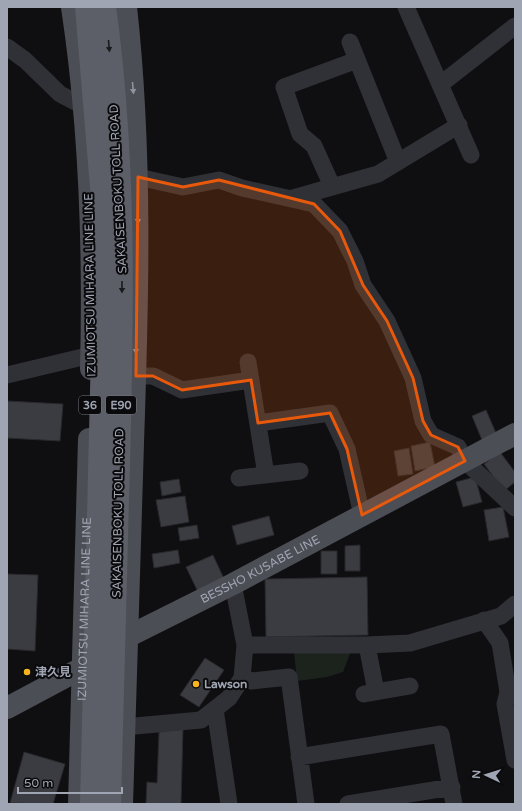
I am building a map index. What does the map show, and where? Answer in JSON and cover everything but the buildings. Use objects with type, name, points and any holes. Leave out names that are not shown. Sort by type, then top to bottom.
[{"type":"highway","name":"SAKAISENBOKU TOLL ROAD","points":[[86,7],[103,211],[103,279],[91,804]]},
{"type":"highway","name":"SAKAISENBOKU TOLL ROAD","points":[[105,7],[118,143],[122,214],[122,301],[110,804]]},
{"type":"main road","name":"IZUMIOTSU MIHARA LINE LINE","points":[[72,7],[83,106],[88,182],[91,355],[79,804]]},
{"type":"main road","points":[[122,804],[136,376],[138,177],[135,100],[126,7]]},
{"type":"main road","name":"BESSHO KUSABE LINE","points":[[7,708],[82,668],[127,637],[233,584],[515,434]]},
{"type":"street","points":[[408,7],[471,155]]},
{"type":"street","points":[[441,84],[515,26]]},
{"type":"street","points":[[350,42],[398,162]]},
{"type":"street","points":[[7,47],[25,60],[60,94],[83,106]]},
{"type":"street","points":[[332,186],[314,146],[300,134],[284,87],[357,60]]},
{"type":"street","points":[[293,199],[332,186],[378,174],[459,125]]},
{"type":"street","points":[[138,177],[183,187],[219,180],[242,188],[314,204],[340,231],[355,261],[363,285],[387,320],[413,378],[423,422],[431,435],[458,447],[465,461],[515,508]]},
{"type":"street","points":[[7,375],[91,355]]},
{"type":"street","points":[[248,362],[266,475]]},
{"type":"street","points":[[136,376],[153,376],[182,390],[251,380]]},
{"type":"street","points":[[258,423],[330,413],[348,449],[362,516]]},
{"type":"street","points":[[239,478],[300,471]]},
{"type":"street","points":[[124,727],[201,720],[229,698],[242,678],[245,645],[233,584]]},
{"type":"street","points":[[245,645],[368,645],[410,643],[501,616],[515,604]]},
{"type":"street","points":[[484,620],[500,643],[510,703],[515,760]]},
{"type":"street","points":[[368,645],[370,693],[410,686]]},
{"type":"street","points":[[242,678],[252,681],[289,677],[306,804]]},
{"type":"street","points":[[215,709],[228,804]]},
{"type":"street","points":[[299,757],[441,734],[454,804]]},
{"type":"street","points":[[348,804],[376,802],[452,787]]},
{"type":"highlighted area","points":[[138,177],[183,187],[219,180],[314,204],[340,231],[363,285],[387,321],[413,378],[423,421],[431,435],[458,447],[465,461],[362,515],[347,449],[330,413],[258,423],[251,380],[182,390],[153,376],[136,376]]},
{"type":"shaded area","points":[[351,651],[343,672],[327,677],[297,681],[294,652]]},
{"type":"place","name":"津久見","points":[[27,672]]},
{"type":"place","name":"Lawson","points":[[196,684]]}]
